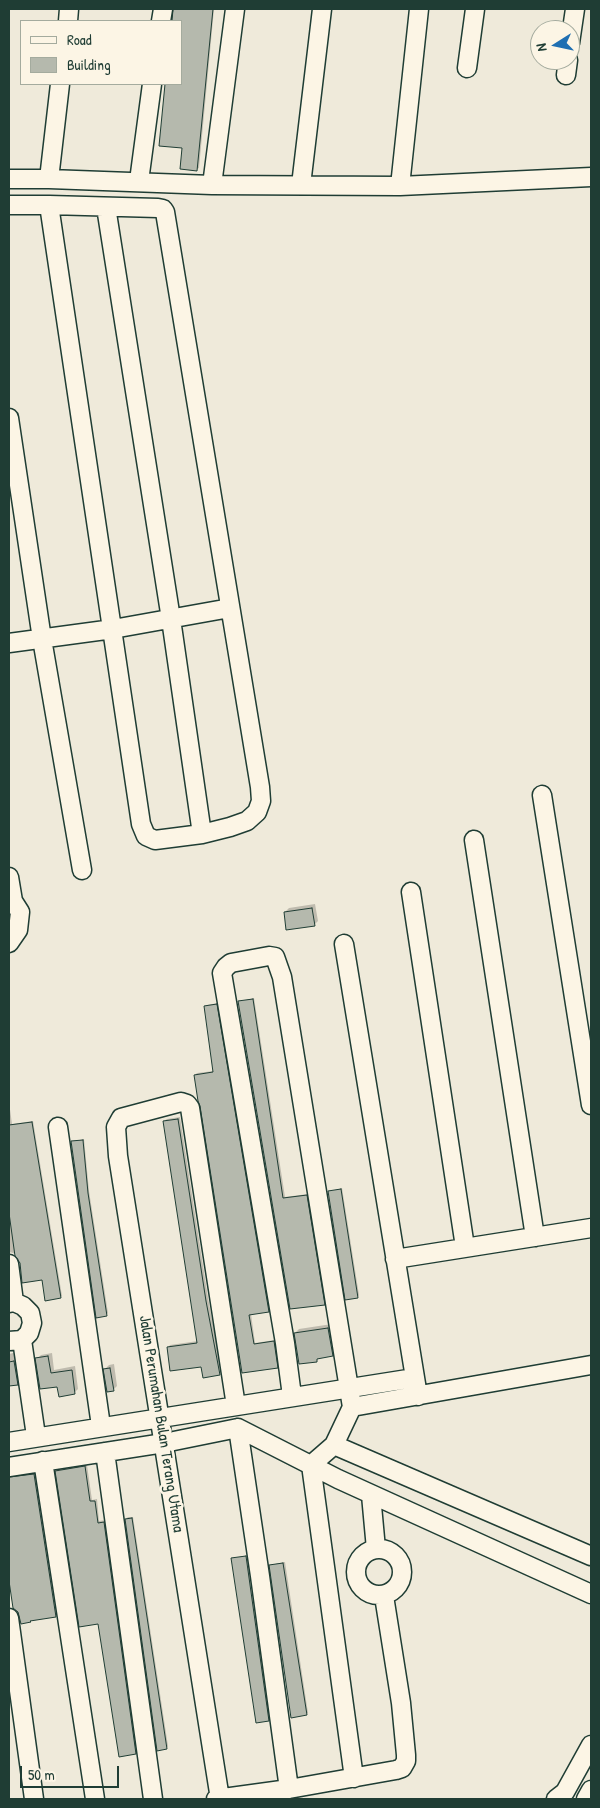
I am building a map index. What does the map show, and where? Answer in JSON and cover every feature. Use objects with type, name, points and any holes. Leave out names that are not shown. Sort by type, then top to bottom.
[{"type":"street","points":[[212,185],[235,9]]},
{"type":"street","points":[[301,185],[322,9]]},
{"type":"street","points":[[400,186],[419,9]]},
{"type":"street","points":[[467,68],[475,9]]},
{"type":"street","points":[[49,178],[60,85]]},
{"type":"street","points":[[139,181],[152,85]]},
{"type":"street","points":[[9,179],[49,178],[212,185],[400,186],[591,177]]},
{"type":"street","points":[[9,205],[49,205],[161,209],[165,212],[260,787],[260,802],[257,812],[247,821],[202,834],[156,840],[151,839],[143,831],[49,205]]},
{"type":"street","points":[[106,207],[171,619],[202,834]]},
{"type":"street","points":[[9,418],[42,640],[82,870]]},
{"type":"street","points":[[9,644],[113,629],[230,608]]},
{"type":"street","points":[[542,795],[591,1105]]},
{"type":"street","points":[[474,840],[535,1237]]},
{"type":"street","points":[[9,877],[13,901],[20,912],[18,930],[9,943]]},
{"type":"street","points":[[411,892],[465,1247]]},
{"type":"street","points":[[344,944],[418,1396]]},
{"type":"street","points":[[292,1396],[285,1343],[222,973],[231,964],[269,956],[275,957],[282,977],[352,1407],[334,1445],[311,1465]]},
{"type":"street","name":"Jalan Perumahan Bulan Terang Utama","points":[[236,1406],[190,1108],[187,1104],[181,1102],[121,1118],[116,1127],[120,1165],[218,1799],[289,1789],[402,1768],[406,1761],[401,1703],[384,1596]]},
{"type":"street","points":[[58,1127],[100,1426]]},
{"type":"street","points":[[396,1259],[591,1228]]},
{"type":"street","points":[[9,1264],[11,1303],[23,1306],[30,1313],[32,1323],[29,1333],[15,1340],[36,1436]]},
{"type":"street","points":[[352,1407],[591,1365]]},
{"type":"street","points":[[9,1442],[36,1436],[414,1378]]},
{"type":"street","points":[[238,1428],[289,1789]]},
{"type":"street","points":[[9,1467],[164,1443],[238,1428],[371,1495],[591,1594]]},
{"type":"street","points":[[334,1445],[591,1556]]},
{"type":"street","points":[[105,1452],[153,1799]]},
{"type":"street","points":[[43,1462],[95,1799]]},
{"type":"street","points":[[311,1465],[354,1778]]},
{"type":"street","points":[[371,1495],[376,1549]]},
{"type":"street","points":[[376,1549],[387,1550],[395,1555],[401,1564],[403,1574],[400,1584],[384,1596],[373,1595],[363,1590],[357,1581],[355,1570],[359,1560],[366,1552],[376,1549]]},
{"type":"street","points":[[9,1618],[34,1799]]},
{"type":"street","points":[[556,1799],[565,1792],[591,1746]]},
{"type":"street","points":[[586,1799],[591,1790]]},
{"type":"building","points":[[173,9],[213,9],[197,171],[180,169],[182,148],[159,146],[165,85],[182,85],[182,20],[172,20]]},
{"type":"building","points":[[312,908],[315,926],[286,930],[284,912]]},
{"type":"building","points":[[253,999],[283,1198],[307,1195],[325,1305],[290,1309],[238,1001]]},
{"type":"building","points":[[217,1004],[269,1312],[249,1315],[254,1344],[274,1341],[278,1368],[242,1373],[194,1075],[213,1072],[204,1006]]},
{"type":"building","points":[[178,1119],[206,1301],[220,1375],[203,1378],[201,1367],[170,1371],[167,1347],[197,1343],[163,1121]]},
{"type":"building","points":[[32,1122],[61,1298],[45,1301],[42,1280],[22,1283],[20,1263],[15,1256],[9,1213],[9,1125]]},
{"type":"building","points":[[83,1140],[88,1193],[107,1316],[96,1318],[71,1141]]},
{"type":"building","points":[[341,1189],[358,1298],[345,1300],[328,1191]]},
{"type":"building","points":[[328,1328],[333,1356],[317,1359],[317,1362],[299,1364],[294,1333]]},
{"type":"building","points":[[48,1356],[51,1373],[72,1370],[75,1394],[59,1397],[57,1387],[40,1389],[35,1358]]},
{"type":"building","points":[[14,1361],[18,1385],[9,1386],[9,1362]]},
{"type":"building","points":[[110,1368],[114,1391],[107,1392],[103,1369]]},
{"type":"building","points":[[85,1466],[90,1501],[95,1501],[98,1523],[104,1522],[136,1754],[119,1757],[98,1624],[79,1627],[55,1471]]},
{"type":"building","points":[[34,1474],[56,1617],[21,1624],[18,1612],[13,1608],[9,1581],[9,1477]]},
{"type":"building","points":[[132,1518],[167,1749],[157,1751],[125,1519]]},
{"type":"building","points":[[246,1556],[269,1721],[256,1723],[231,1558]]},
{"type":"building","points":[[283,1563],[307,1715],[291,1718],[269,1565]]}]
